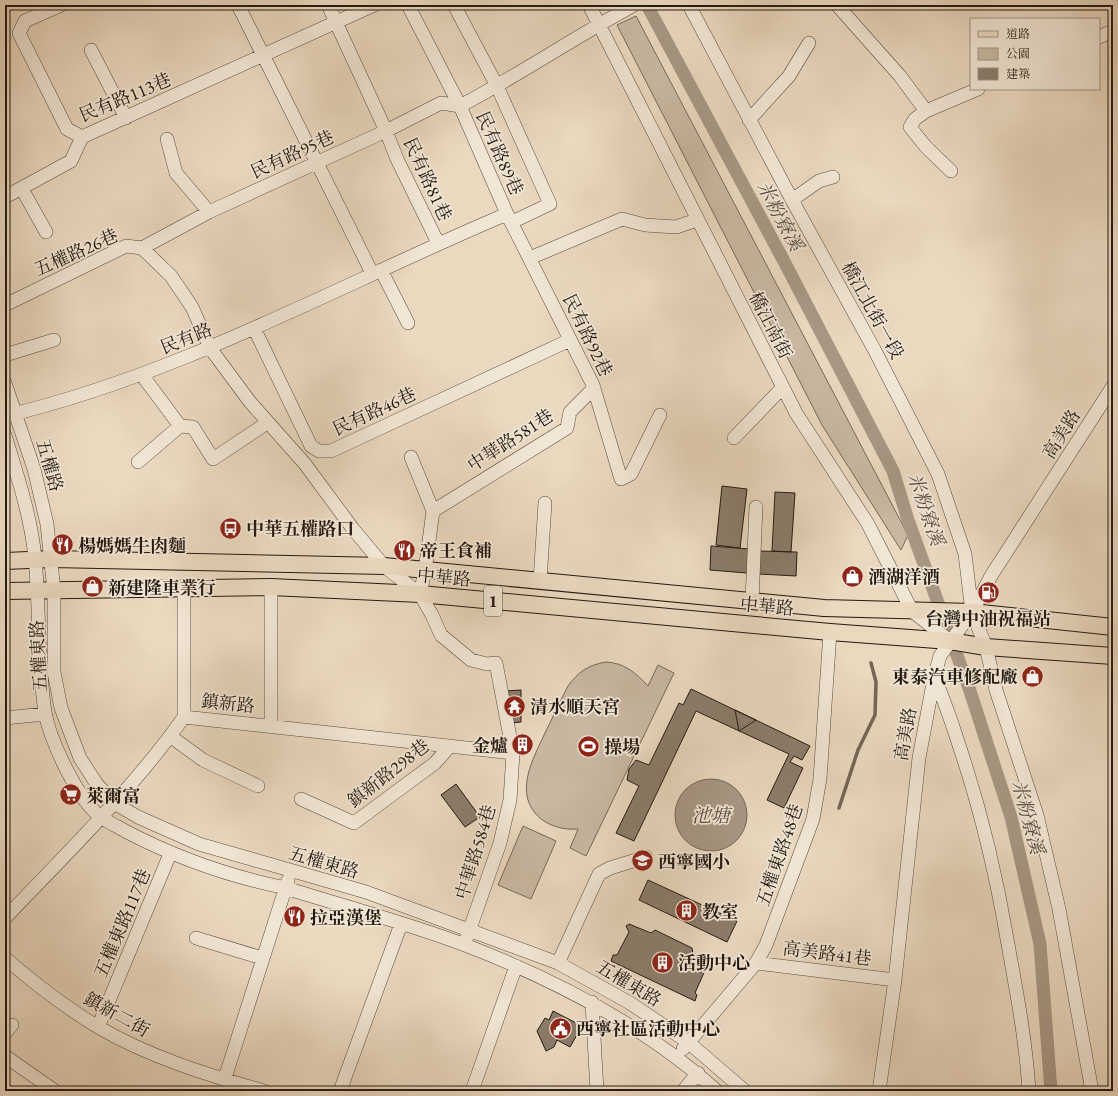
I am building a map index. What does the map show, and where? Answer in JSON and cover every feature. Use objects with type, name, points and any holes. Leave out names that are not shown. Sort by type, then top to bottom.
[{"type":"main road","name":"中華路","points":[[5,560],[52,559],[384,566],[824,608],[912,611]]},
{"type":"main road","name":"中華路","points":[[5,592],[184,587],[271,587],[420,594],[830,632],[950,641]]},
{"type":"main road","name":"1","points":[[912,611],[971,614],[1113,627]]},
{"type":"main road","name":"1","points":[[950,641],[986,647],[1113,656]]},
{"type":"street","name":"民有路113巷","points":[[61,5],[25,21],[19,33],[67,129],[82,137],[374,5]]},
{"type":"street","points":[[238,5],[318,162],[377,271],[408,323]]},
{"type":"street","name":"民有路81巷","points":[[328,5],[386,131],[397,159],[438,243]]},
{"type":"street","name":"民有路89巷","points":[[408,5],[460,106],[509,218]]},
{"type":"street","points":[[454,5],[497,86]]},
{"type":"street","name":"橋江南街","points":[[589,5],[796,413],[868,524],[912,611],[950,641]]},
{"type":"street","points":[[460,106],[497,86],[598,24],[634,5]]},
{"type":"street","name":"橋江北街一段","points":[[689,5],[792,200],[874,349],[938,474],[965,554],[971,614],[986,647],[996,690],[1037,815],[1059,909],[1092,1091]]},
{"type":"street","points":[[837,5],[900,76],[926,111]]},
{"type":"street","points":[[1100,37],[1113,31]]},
{"type":"street","points":[[749,120],[789,76],[809,43]]},
{"type":"street","points":[[91,50],[126,118]]},
{"type":"street","name":"民有路","points":[[11,415],[142,375],[210,348],[438,243],[550,204],[497,86]]},
{"type":"street","points":[[951,171],[910,129],[914,119],[926,111],[976,90]]},
{"type":"street","name":"民有路95巷","points":[[142,248],[209,212],[386,131],[441,103],[460,106]]},
{"type":"street","points":[[5,197],[71,161],[82,137]]},
{"type":"street","points":[[167,139],[176,173],[209,212]]},
{"type":"street","points":[[792,200],[819,181],[833,177]]},
{"type":"street","points":[[22,189],[46,232]]},
{"type":"street","name":"民有路92巷","points":[[509,218],[594,388],[621,479],[631,474],[660,416]]},
{"type":"street","points":[[530,258],[622,219],[645,226],[676,227],[697,220]]},
{"type":"street","name":"五權路26巷","points":[[5,305],[126,246],[142,248]]},
{"type":"street","points":[[142,248],[171,276],[192,307],[210,348],[250,402],[267,423],[305,464],[353,529],[384,566]]},
{"type":"street","name":"民有路46巷","points":[[254,328],[311,446],[319,451],[331,451],[570,340]]},
{"type":"street","points":[[5,354],[54,340]]},
{"type":"street","points":[[142,375],[180,426]]},
{"type":"street","name":"五權路","points":[[5,383],[11,415],[34,469],[47,524],[52,559]]},
{"type":"street","name":"高美路","points":[[879,1091],[894,980],[919,758],[934,678],[940,656],[971,614],[991,576],[1113,386]]},
{"type":"street","points":[[734,438],[783,387]]},
{"type":"street","name":"中華路581巷","points":[[433,511],[567,428],[570,412],[594,388]]},
{"type":"street","points":[[138,462],[180,426],[193,427],[213,459],[267,423]]},
{"type":"street","name":"五權路","points":[[5,435],[31,528],[35,559]]},
{"type":"street","points":[[411,457],[433,511],[425,571],[420,594]]},
{"type":"street","points":[[540,581],[545,503]]},
{"type":"street","points":[[752,601],[756,507]]},
{"type":"street","name":"五權東路","points":[[35,559],[40,673],[45,714],[61,759],[88,805],[101,817],[170,854],[260,883],[286,888],[464,944],[516,966],[592,1002],[640,1031],[698,1073],[718,1091]]},
{"type":"street","name":"五權東路","points":[[52,559],[54,591],[54,672],[61,708],[80,758],[96,783],[114,803],[138,817],[198,844],[366,892],[558,963],[630,1003],[688,1042],[745,1091]]},
{"type":"street","name":"中華路584巷","points":[[384,566],[420,594],[441,635],[471,660],[487,664],[496,662],[513,753],[510,800],[500,843],[464,944]]},
{"type":"street","points":[[184,587],[184,717]]},
{"type":"street","points":[[271,587],[271,726]]},
{"type":"street","name":"五權東路48巷","points":[[676,1057],[756,963],[766,945],[813,819],[820,779],[830,632]]},
{"type":"street","points":[[934,678],[943,696],[980,809],[1001,901],[1017,993],[1029,1091]]},
{"type":"street","points":[[5,718],[45,714]]},
{"type":"street","name":"鎮新路","points":[[5,918],[114,803],[184,717],[513,753]]},
{"type":"street","points":[[170,736],[203,760],[258,786]]},
{"type":"street","name":"鎮新路298巷","points":[[301,799],[354,823],[435,762],[450,746]]},
{"type":"street","name":"五權東路117巷","points":[[98,1027],[170,854]]},
{"type":"street","points":[[558,963],[599,874],[610,868],[646,857]]},
{"type":"street","points":[[225,1078],[262,958],[291,871]]},
{"type":"street","points":[[340,1091],[402,924]]},
{"type":"street","points":[[196,938],[262,958]]},
{"type":"street","name":"鎮新二街","points":[[5,958],[43,990],[98,1027],[150,1053],[225,1078],[250,1089],[264,1091]]},
{"type":"street","name":"高美路41巷","points":[[756,963],[894,980]]},
{"type":"street","points":[[472,1091],[516,966]]},
{"type":"street","points":[[592,1002],[597,1091]]},
{"type":"street","points":[[5,1056],[55,1091]]},
{"type":"street","points":[[684,1091],[698,1073]]},
{"type":"green space","points":[[636,16],[908,535],[901,550],[822,425],[617,25]]},
{"type":"green space","points":[[606,662],[624,666],[638,676],[648,686],[658,665],[674,673],[586,856],[570,848],[578,829],[558,827],[541,819],[532,809],[526,788],[535,754],[568,686],[584,670],[594,665]]},
{"type":"green space","points":[[523,826],[556,841],[531,899],[498,885]]},
{"type":"water","name":"池塘","points":[[704,779],[718,779],[725,781],[737,789],[745,801],[747,815],[745,829],[737,841],[725,849],[718,851],[704,851],[697,849],[685,841],[677,829],[675,822],[675,808],[677,801],[685,789],[697,781]]},
{"type":"building","points":[[722,486],[747,489],[740,548],[716,545]]},
{"type":"building","points":[[775,492],[795,493],[791,552],[772,551]]},
{"type":"building","points":[[711,546],[749,549],[747,573],[710,570]]},
{"type":"building","points":[[760,551],[797,552],[796,576],[759,574]]},
{"type":"building","points":[[691,689],[810,746],[802,760],[794,756],[790,762],[803,768],[784,808],[767,800],[789,754],[696,711],[634,841],[616,833],[639,786],[627,780],[629,769],[636,760],[649,765],[679,703],[683,705]]},
{"type":"building","name":"清水順天宮","points":[[521,690],[521,722],[511,723],[505,691]]},
{"type":"building","points":[[735,710],[756,720],[739,731]]},
{"type":"building","points":[[456,784],[480,817],[465,827],[441,795]]},
{"type":"building","name":"教室","points":[[648,880],[737,921],[727,942],[639,900]]},
{"type":"building","name":"活動中心","points":[[629,924],[651,933],[655,930],[692,948],[693,953],[712,963],[712,967],[710,969],[706,968],[695,993],[697,995],[695,1001],[611,961],[613,955],[617,955],[629,932],[626,926]]},
{"type":"building","name":"西寧社區活動中心","points":[[553,1011],[582,1026],[570,1047],[557,1040],[554,1047],[546,1051],[537,1031],[545,1018],[549,1020]]},
{"type":"waterway","name":"米粉寮溪","points":[[647,5],[787,267],[893,471],[908,520],[970,691],[1011,817],[1040,944],[1051,1091]]},
{"type":"waterway","points":[[839,808],[858,750],[875,715],[876,682],[871,663]]},
{"type":"place","name":"中華五權路口","points":[[230,528]]},
{"type":"place","name":"楊媽媽牛肉麵","points":[[63,545]]},
{"type":"place","name":"帝王食補","points":[[404,550]]},
{"type":"place","name":"酒湖洋酒","points":[[853,576]]},
{"type":"place","name":"新建隆車業行","points":[[92,587]]},
{"type":"place","name":"台灣中油祝福站","points":[[988,593]]},
{"type":"place","name":"東泰汽車修配廠","points":[[1033,676]]},
{"type":"place","name":"清水順天宮","points":[[514,706]]},
{"type":"place","name":"金爐","points":[[523,745]]},
{"type":"place","name":"操場","points":[[588,746]]},
{"type":"place","name":"萊爾富","points":[[70,795]]},
{"type":"place","name":"西寧國小","points":[[642,861]]},
{"type":"place","name":"教室","points":[[687,911]]},
{"type":"place","name":"拉亞漢堡","points":[[295,917]]},
{"type":"place","name":"活動中心","points":[[662,962]]},
{"type":"place","name":"西寧社區活動中心","points":[[560,1028]]}]
